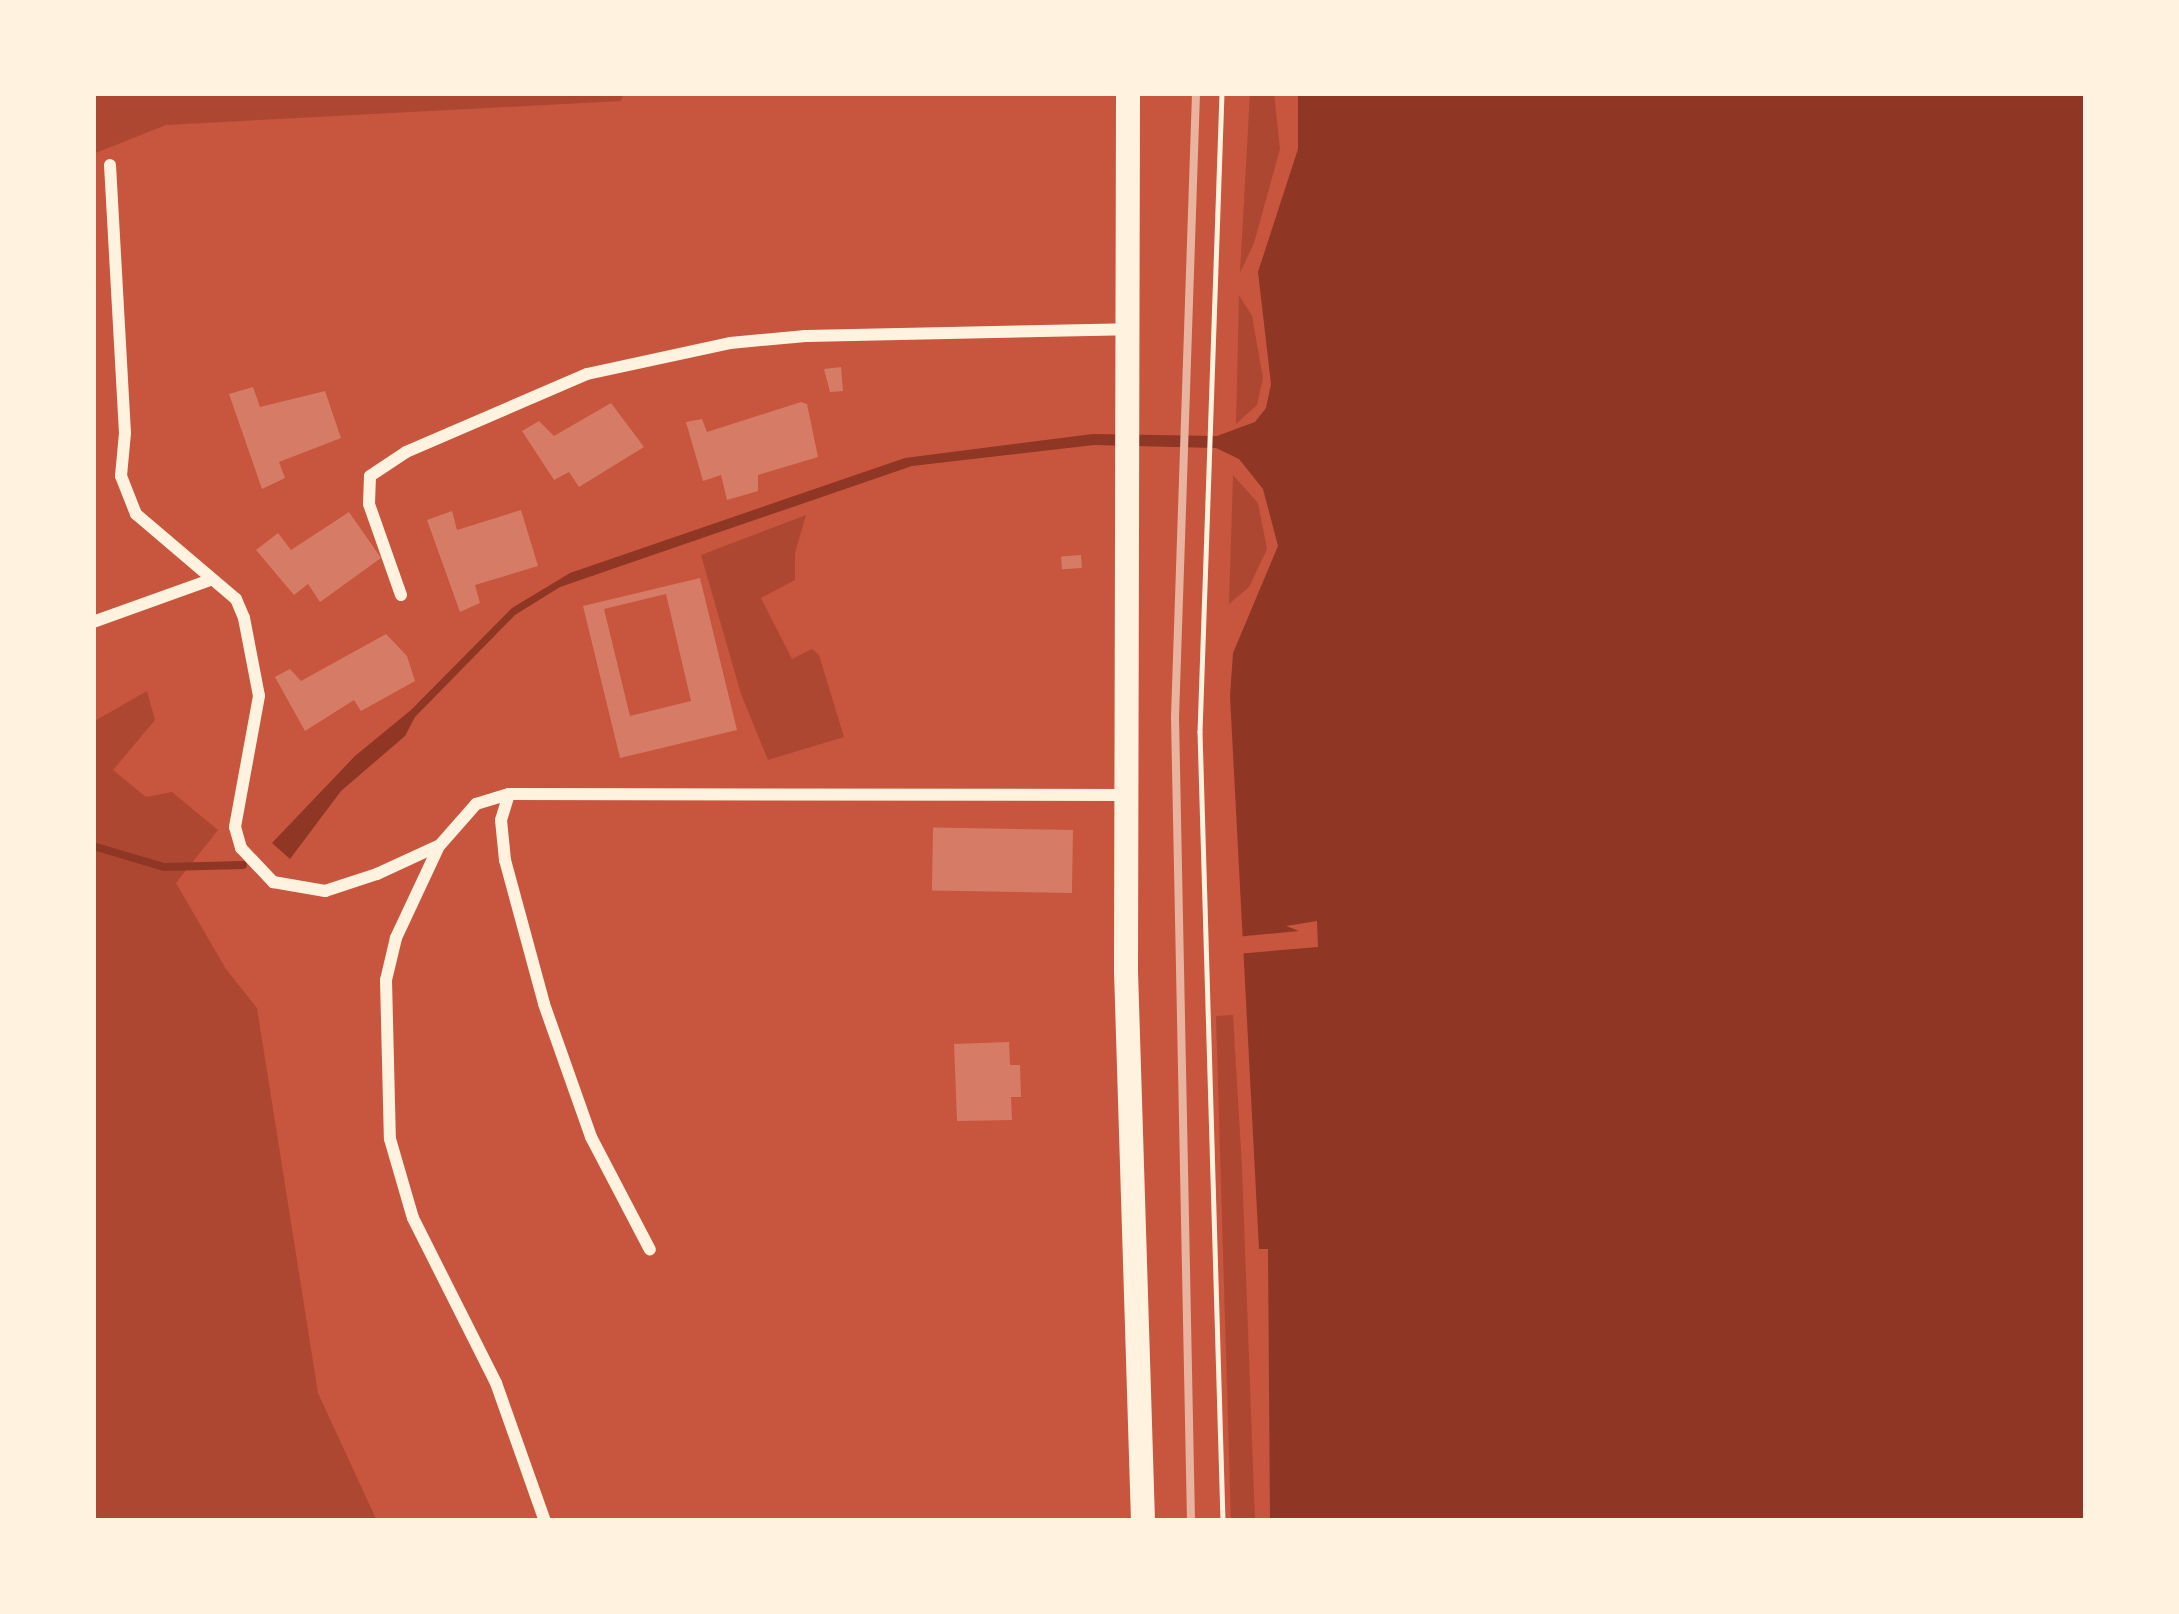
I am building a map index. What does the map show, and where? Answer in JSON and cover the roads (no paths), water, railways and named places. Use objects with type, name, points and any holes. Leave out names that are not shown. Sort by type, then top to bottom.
[{"type":"main road","points":[[1128,93],[1125,795],[1143,1521]]},
{"type":"street","points":[[110,164],[125,433],[121,476],[136,514],[236,599],[259,696],[235,827],[241,848],[257,871],[290,889],[325,891],[440,845]]},
{"type":"street","points":[[401,595],[369,504],[370,476],[406,452],[587,374],[730,343],[853,332],[1128,329]]},
{"type":"street","points":[[93,622],[210,580]]},
{"type":"street","points":[[545,1521],[496,1383],[413,1218],[390,1139],[383,1030],[386,980],[396,938],[440,845],[476,805],[509,794],[1125,795]]},
{"type":"street","points":[[509,794],[501,820],[505,860],[544,1004],[591,1137],[650,1250]]},
{"type":"waterway","points":[[93,846],[164,867],[243,865]]},
{"type":"railway","points":[[1191,1521],[1175,717],[1196,93]]}]
